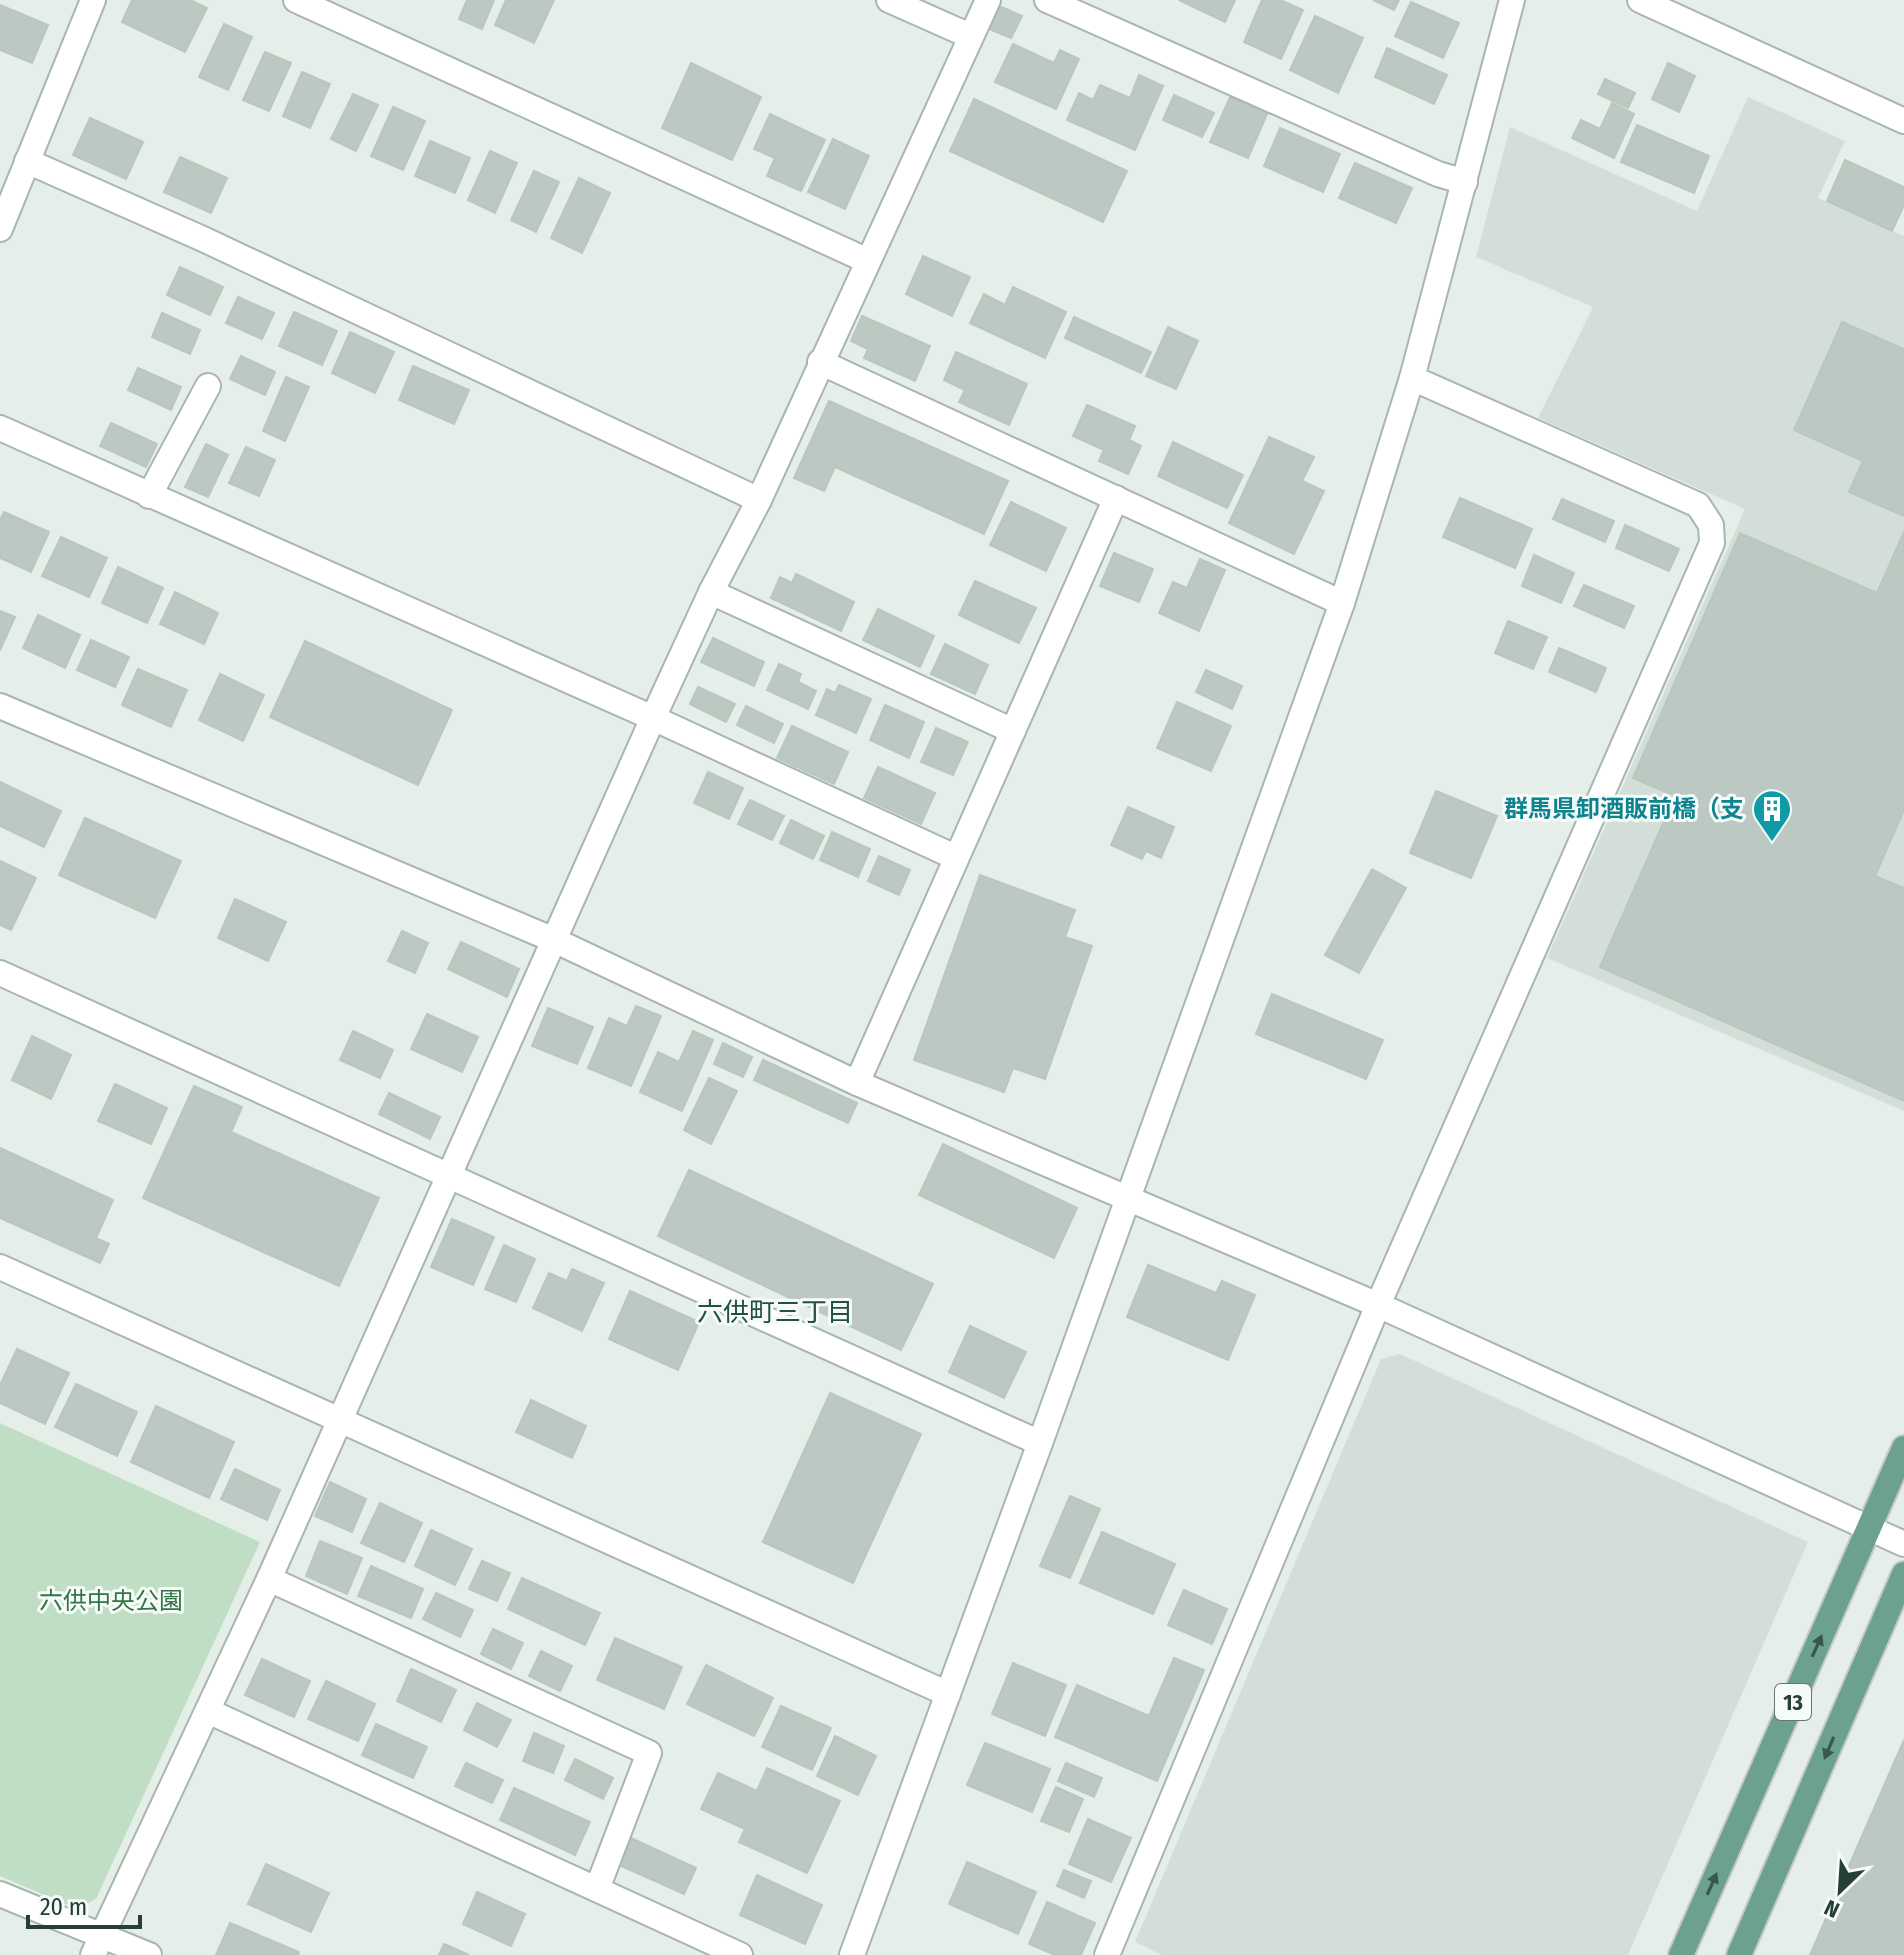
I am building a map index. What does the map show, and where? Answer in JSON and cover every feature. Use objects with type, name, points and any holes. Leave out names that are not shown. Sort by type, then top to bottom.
[{"type":"main road","name":"13","points":[[1681,1955],[1904,1448]]},
{"type":"main road","name":"13","points":[[1739,1955],[1904,1574]]},
{"type":"street","points":[[0,229],[93,0]]},
{"type":"street","points":[[296,0],[868,261]]},
{"type":"street","points":[[889,0],[970,36]]},
{"type":"street","points":[[98,1944],[269,1579],[653,718],[711,592],[759,500],[988,0]]},
{"type":"street","points":[[1047,0],[1438,174],[1465,182]]},
{"type":"street","points":[[852,1955],[1342,603],[1412,378],[1512,0]]},
{"type":"street","points":[[1640,0],[1904,121]]},
{"type":"street","points":[[27,161],[203,239],[759,500]]},
{"type":"street","points":[[820,362],[1342,603]]},
{"type":"street","points":[[1107,1955],[1378,1305],[1712,543],[1711,525],[1698,505],[1412,378]]},
{"type":"street","points":[[149,496],[208,386]]},
{"type":"street","points":[[0,428],[653,718],[955,857]]},
{"type":"street","points":[[857,1083],[1116,498]]},
{"type":"street","points":[[711,592],[1013,731]]},
{"type":"street","points":[[0,706],[554,940],[857,1083],[1378,1305],[1904,1544]]},
{"type":"street","points":[[0,973],[1040,1443]]},
{"type":"street","points":[[0,1267],[948,1694]]},
{"type":"street","points":[[269,1579],[649,1753],[597,1889]]},
{"type":"street","points":[[208,1711],[740,1955]]},
{"type":"street","points":[[0,1894],[98,1944],[149,1955]]},
{"type":"shaded area","points":[[1748,97],[1845,141],[1818,198],[1904,236],[1904,1111],[1547,958],[1745,509],[1538,418],[1593,307],[1476,257],[1510,127],[1697,211]]},
{"type":"shaded area","points":[[1400,1354],[1808,1542],[1628,1955],[1162,1955],[1135,1942],[1381,1359]]},
{"type":"green space","name":"六供中央公園","points":[[0,1423],[260,1542],[96,1899],[77,1909],[0,1876]]},
{"type":"building","points":[[132,0],[190,0],[207,8],[185,52],[122,22]]},
{"type":"building","points":[[467,0],[494,0],[482,29],[459,19]]},
{"type":"building","points":[[506,0],[554,0],[534,43],[495,25]]},
{"type":"building","points":[[1179,0],[1235,0],[1225,22]]},
{"type":"building","points":[[1262,0],[1280,0],[1303,10],[1281,59],[1244,42]]},
{"type":"building","points":[[1373,0],[1399,0],[1394,10]]},
{"type":"building","points":[[1411,2],[1459,23],[1443,58],[1395,36]]},
{"type":"building","points":[[0,5],[48,25],[32,63],[0,50]]},
{"type":"building","points":[[999,6],[1022,16],[1011,38],[989,29]]},
{"type":"building","points":[[1315,16],[1363,38],[1338,93],[1290,70]]},
{"type":"building","points":[[224,24],[252,37],[228,90],[199,77]]},
{"type":"building","points":[[1013,44],[1054,63],[1060,50],[1079,59],[1056,109],[995,82]]},
{"type":"building","points":[[1387,48],[1447,75],[1434,104],[1375,77]]},
{"type":"building","points":[[265,52],[291,63],[269,111],[243,100]]},
{"type":"building","points":[[691,63],[761,97],[732,160],[662,128]]},
{"type":"building","points":[[1668,63],[1695,76],[1679,112],[1652,99]]},
{"type":"building","points":[[302,72],[330,84],[310,128],[283,116]]},
{"type":"building","points":[[1139,75],[1163,86],[1135,150],[1067,120],[1079,93],[1093,100],[1100,85],[1130,98]]},
{"type":"building","points":[[1605,79],[1635,93],[1628,108],[1598,94]]},
{"type":"building","points":[[353,94],[378,105],[356,151],[331,139]]},
{"type":"building","points":[[1174,95],[1214,113],[1202,137],[1163,120]]},
{"type":"building","points":[[1230,97],[1267,114],[1248,158],[1210,142]]},
{"type":"building","points":[[974,99],[1127,171],[1103,222],[950,151]]},
{"type":"building","points":[[1612,103],[1634,114],[1614,158],[1572,138],[1581,120],[1600,129]]},
{"type":"building","points":[[393,107],[425,121],[403,170],[371,156]]},
{"type":"building","points":[[770,114],[825,140],[801,191],[767,176],[775,158],[754,149]]},
{"type":"building","points":[[90,118],[143,142],[126,179],[73,155]]},
{"type":"building","points":[[1637,125],[1709,156],[1694,193],[1621,162]]},
{"type":"building","points":[[1280,128],[1340,154],[1323,192],[1264,166]]},
{"type":"building","points":[[833,139],[869,156],[845,209],[808,192]]},
{"type":"building","points":[[430,141],[470,158],[455,193],[415,176]]},
{"type":"building","points":[[490,151],[517,163],[495,213],[468,200]]},
{"type":"building","points":[[180,157],[227,178],[211,213],[164,192]]},
{"type":"building","points":[[1845,160],[1904,187],[1904,205],[1892,231],[1827,201]]},
{"type":"building","points":[[1355,163],[1412,188],[1396,223],[1339,198]]},
{"type":"building","points":[[534,171],[559,182],[536,232],[511,220]]},
{"type":"building","points":[[579,178],[610,193],[582,253],[551,238]]},
{"type":"building","points":[[923,256],[970,277],[952,316],[906,294]]},
{"type":"building","points":[[180,267],[223,287],[210,315],[167,295]]},
{"type":"building","points":[[1013,287],[1066,312],[1045,358],[970,323],[984,294],[1005,305]]},
{"type":"building","points":[[238,297],[274,313],[262,339],[226,323]]},
{"type":"building","points":[[294,312],[337,331],[322,365],[279,346]]},
{"type":"building","points":[[162,313],[200,330],[190,354],[152,337]]},
{"type":"building","points":[[862,316],[930,346],[915,381],[864,358],[868,349],[851,341]]},
{"type":"building","points":[[1074,317],[1151,352],[1141,373],[1065,338]]},
{"type":"building","points":[[1842,322],[1904,349],[1904,516],[1849,492],[1863,461],[1794,430]]},
{"type":"building","points":[[1168,327],[1198,341],[1176,389],[1146,376]]},
{"type":"building","points":[[350,332],[394,352],[375,393],[332,373]]},
{"type":"building","points":[[956,352],[1027,384],[1009,425],[959,402],[965,390],[944,380]]},
{"type":"building","points":[[241,356],[275,372],[265,395],[230,379]]},
{"type":"building","points":[[413,366],[469,390],[454,424],[399,400]]},
{"type":"building","points":[[138,368],[181,387],[171,410],[128,390]]},
{"type":"building","points":[[286,377],[309,387],[285,441],[263,431]]},
{"type":"building","points":[[829,401],[1008,481],[984,534],[835,467],[824,491],[794,478]]},
{"type":"building","points":[[1087,405],[1135,426],[1129,440],[1141,446],[1128,474],[1099,461],[1104,450],[1073,436]]},
{"type":"building","points":[[111,423],[157,444],[146,467],[100,446]]},
{"type":"building","points":[[1269,437],[1314,457],[1302,481],[1324,491],[1294,554],[1229,523]]},
{"type":"building","points":[[1173,442],[1243,475],[1227,508],[1158,476]]},
{"type":"building","points":[[206,444],[228,455],[208,497],[185,487]]},
{"type":"building","points":[[246,447],[275,460],[259,496],[229,483]]},
{"type":"building","points":[[1460,498],[1532,529],[1515,568],[1443,537]]},
{"type":"building","points":[[1562,499],[1614,521],[1605,542],[1553,519]]},
{"type":"building","points":[[1011,502],[1066,528],[1046,571],[990,545]]},
{"type":"building","points":[[4,512],[49,532],[31,572],[0,558],[0,520]]},
{"type":"building","points":[[1625,525],[1679,549],[1669,571],[1616,548]]},
{"type":"building","name":"群馬県卸酒販前橋（支","points":[[1904,532],[1904,810],[1875,876],[1904,888],[1904,1101],[1600,967],[1675,796],[1633,778],[1740,533],[1877,593]]},
{"type":"building","points":[[61,537],[107,558],[89,597],[42,576]]},
{"type":"building","points":[[1114,553],[1153,569],[1139,602],[1100,586]]},
{"type":"building","points":[[1534,555],[1574,573],[1561,603],[1522,586]]},
{"type":"building","points":[[1200,559],[1225,570],[1199,631],[1159,613],[1173,582],[1187,588]]},
{"type":"building","points":[[118,567],[163,588],[147,623],[102,603]]},
{"type":"building","points":[[796,574],[854,602],[841,631],[771,598],[780,577],[792,583]]},
{"type":"building","points":[[975,581],[1036,608],[1019,643],[959,615]]},
{"type":"building","points":[[1584,585],[1634,606],[1624,628],[1574,606]]},
{"type":"building","points":[[175,592],[218,613],[204,644],[160,624]]},
{"type":"building","points":[[878,609],[934,636],[920,667],[863,640]]},
{"type":"building","points":[[0,611],[15,617],[0,650]]},
{"type":"building","points":[[38,615],[80,635],[65,668],[23,648]]},
{"type":"building","points":[[1508,621],[1547,637],[1533,669],[1495,653]]},
{"type":"building","points":[[713,638],[764,662],[754,686],[701,662]]},
{"type":"building","points":[[91,640],[129,657],[115,687],[77,670]]},
{"type":"building","points":[[305,641],[452,710],[418,785],[270,717]]},
{"type":"building","points":[[945,644],[988,665],[975,694],[931,674]]},
{"type":"building","points":[[1559,648],[1606,668],[1596,692],[1549,672]]},
{"type":"building","points":[[779,664],[801,674],[798,682],[816,691],[808,709],[767,690]]},
{"type":"building","points":[[138,669],[187,690],[171,727],[122,705]]},
{"type":"building","points":[[1206,670],[1242,686],[1232,709],[1196,692]]},
{"type":"building","points":[[220,674],[264,695],[243,741],[199,720]]},
{"type":"building","points":[[839,685],[871,699],[856,733],[816,715],[827,689],[835,693]]},
{"type":"building","points":[[698,687],[735,704],[726,722],[690,704]]},
{"type":"building","points":[[1177,702],[1231,726],[1211,771],[1157,748]]},
{"type":"building","points":[[885,705],[924,722],[909,758],[870,740]]},
{"type":"building","points":[[746,706],[783,724],[774,743],[737,725]]},
{"type":"building","points":[[792,726],[848,752],[834,784],[777,758]]},
{"type":"building","points":[[936,728],[968,742],[953,775],[921,762]]},
{"type":"building","points":[[878,767],[935,793],[921,824],[864,798]]},
{"type":"building","points":[[708,772],[743,788],[729,819],[694,803]]},
{"type":"building","points":[[0,782],[61,811],[44,847],[0,826]]},
{"type":"building","points":[[1436,791],[1497,816],[1471,878],[1410,853]]},
{"type":"building","points":[[750,800],[784,816],[772,840],[738,824]]},
{"type":"building","points":[[1128,807],[1174,827],[1161,858],[1146,851],[1142,859],[1111,845]]},
{"type":"building","points":[[85,818],[181,861],[155,918],[59,875]]},
{"type":"building","points":[[791,820],[824,836],[813,859],[780,843]]},
{"type":"building","points":[[832,832],[870,849],[858,877],[820,860]]},
{"type":"building","points":[[879,856],[910,870],[899,895],[868,881]]},
{"type":"building","points":[[0,861],[36,878],[11,930],[0,925]]},
{"type":"building","points":[[1372,869],[1406,888],[1359,973],[1325,955]]},
{"type":"building","points":[[980,875],[1075,910],[1065,937],[1092,946],[1045,1079],[1013,1068],[1004,1092],[914,1060]]},
{"type":"building","points":[[235,899],[286,922],[268,961],[218,938]]},
{"type":"building","points":[[402,931],[428,943],[415,973],[388,961]]},
{"type":"building","points":[[461,942],[519,969],[507,997],[448,969]]},
{"type":"building","points":[[1272,994],[1383,1040],[1366,1079],[1256,1034]]},
{"type":"building","points":[[636,1006],[661,1016],[631,1086],[588,1068],[609,1018],[627,1026]]},
{"type":"building","points":[[548,1008],[593,1027],[577,1064],[532,1046]]},
{"type":"building","points":[[427,1014],[478,1037],[462,1072],[411,1049]]},
{"type":"building","points":[[353,1031],[393,1050],[380,1078],[340,1060]]},
{"type":"building","points":[[693,1031],[713,1040],[682,1111],[640,1092],[658,1052],[679,1062]]},
{"type":"building","points":[[32,1036],[71,1055],[51,1099],[12,1080]]},
{"type":"building","points":[[723,1043],[752,1057],[743,1077],[714,1064]]},
{"type":"building","points":[[763,1060],[857,1103],[848,1123],[754,1080]]},
{"type":"building","points":[[709,1078],[737,1091],[711,1144],[684,1130]]},
{"type":"building","points":[[115,1084],[167,1108],[151,1144],[98,1121]]},
{"type":"building","points":[[194,1086],[242,1107],[231,1132],[379,1198],[339,1286],[143,1198]]},
{"type":"building","points":[[389,1093],[440,1117],[430,1139],[379,1114]]},
{"type":"building","points":[[943,1144],[1077,1208],[1054,1258],[919,1195]]},
{"type":"building","points":[[0,1148],[113,1200],[96,1238],[109,1244],[100,1263],[0,1218]]},
{"type":"building","points":[[689,1170],[933,1284],[901,1350],[658,1236]]},
{"type":"building","points":[[452,1219],[494,1237],[473,1285],[431,1267]]},
{"type":"building","points":[[504,1245],[535,1259],[516,1302],[485,1289]]},
{"type":"building","points":[[1148,1265],[1216,1293],[1222,1281],[1255,1295],[1228,1360],[1127,1317]]},
{"type":"building","points":[[572,1269],[604,1283],[582,1331],[533,1308],[549,1273],[567,1281]]},
{"type":"building","points":[[630,1291],[699,1322],[678,1370],[609,1339]]},
{"type":"building","points":[[970,1326],[1026,1352],[1004,1398],[949,1372]]},
{"type":"building","points":[[17,1349],[69,1373],[45,1424],[0,1403],[0,1385]]},
{"type":"building","points":[[76,1384],[137,1412],[117,1456],[55,1427]]},
{"type":"building","points":[[830,1393],[921,1434],[853,1583],[763,1542]]},
{"type":"building","points":[[531,1400],[586,1426],[572,1458],[516,1432]]},
{"type":"building","points":[[156,1406],[234,1442],[209,1498],[131,1462]]},
{"type":"building","points":[[235,1469],[280,1490],[267,1520],[221,1499]]},
{"type":"building","points":[[330,1482],[366,1499],[352,1532],[315,1516]]},
{"type":"building","points":[[1070,1496],[1100,1509],[1070,1578],[1040,1566]]},
{"type":"building","points":[[380,1503],[422,1523],[404,1562],[361,1543]]},
{"type":"building","points":[[431,1530],[472,1549],[455,1585],[415,1566]]},
{"type":"building","points":[[1102,1532],[1175,1564],[1153,1614],[1080,1583]]},
{"type":"building","points":[[320,1541],[362,1558],[347,1594],[306,1576]]},
{"type":"building","points":[[482,1561],[510,1573],[497,1601],[469,1589]]},
{"type":"building","points":[[371,1566],[423,1589],[411,1618],[358,1596]]},
{"type":"building","points":[[522,1578],[600,1613],[585,1645],[508,1609]]},
{"type":"building","points":[[1184,1590],[1227,1609],[1212,1644],[1168,1625]]},
{"type":"building","points":[[436,1593],[473,1610],[460,1637],[423,1619]]},
{"type":"building","points":[[493,1629],[523,1643],[511,1669],[481,1654]]},
{"type":"building","points":[[615,1638],[682,1667],[664,1709],[597,1680]]},
{"type":"building","points":[[541,1651],[572,1666],[560,1691],[529,1676]]},
{"type":"building","points":[[1174,1658],[1204,1670],[1157,1781],[1055,1737],[1077,1685],[1149,1716]]},
{"type":"building","points":[[262,1659],[310,1681],[294,1717],[245,1695]]},
{"type":"building","points":[[1013,1663],[1066,1685],[1045,1736],[992,1714]]},
{"type":"building","points":[[706,1665],[773,1698],[754,1736],[687,1704]]},
{"type":"building","points":[[411,1669],[456,1690],[441,1722],[397,1701]]},
{"type":"building","points":[[326,1681],[375,1704],[358,1741],[308,1719]]},
{"type":"building","points":[[477,1703],[511,1720],[497,1747],[464,1730]]},
{"type":"building","points":[[781,1706],[831,1728],[812,1770],[762,1747]]},
{"type":"building","points":[[376,1724],[427,1747],[413,1778],[362,1755]]},
{"type":"building","points":[[534,1733],[564,1746],[553,1773],[523,1761]]},
{"type":"building","points":[[835,1736],[876,1756],[858,1795],[817,1776]]},
{"type":"building","points":[[1904,1740],[1904,1955],[1810,1955]]},
{"type":"building","points":[[985,1743],[1050,1769],[1032,1812],[967,1785]]},
{"type":"building","points":[[575,1759],[613,1778],[603,1799],[565,1780]]},
{"type":"building","points":[[466,1763],[503,1780],[492,1803],[455,1786]]},
{"type":"building","points":[[1066,1763],[1102,1778],[1094,1797],[1058,1781]]},
{"type":"building","points":[[767,1768],[840,1801],[807,1873],[739,1842],[745,1829],[701,1809],[718,1773],[757,1791]]},
{"type":"building","points":[[1056,1787],[1083,1799],[1069,1832],[1041,1821]]},
{"type":"building","points":[[514,1788],[590,1822],[575,1855],[500,1820]]},
{"type":"building","points":[[1088,1819],[1131,1838],[1111,1882],[1069,1864]]},
{"type":"building","points":[[631,1838],[696,1868],[684,1894],[619,1865]]},
{"type":"building","points":[[967,1862],[1036,1892],[1018,1934],[949,1904]]},
{"type":"building","points":[[266,1864],[329,1893],[311,1932],[248,1904]]},
{"type":"building","points":[[1064,1870],[1091,1881],[1084,1898],[1057,1886]]},
{"type":"building","points":[[757,1875],[822,1905],[805,1944],[740,1915]]},
{"type":"building","points":[[477,1892],[525,1914],[511,1946],[463,1924]]},
{"type":"building","points":[[1047,1902],[1095,1923],[1081,1955],[1055,1955],[1029,1944]]},
{"type":"building","points":[[230,1923],[299,1952],[298,1955],[216,1955]]},
{"type":"building","points":[[444,1944],[469,1955],[439,1955]]},
{"type":"place","name":"群馬県卸酒販前橋（支","points":[[1772,843]]},
{"type":"district","name":"六供町三丁目","points":[[775,1312]]}]
